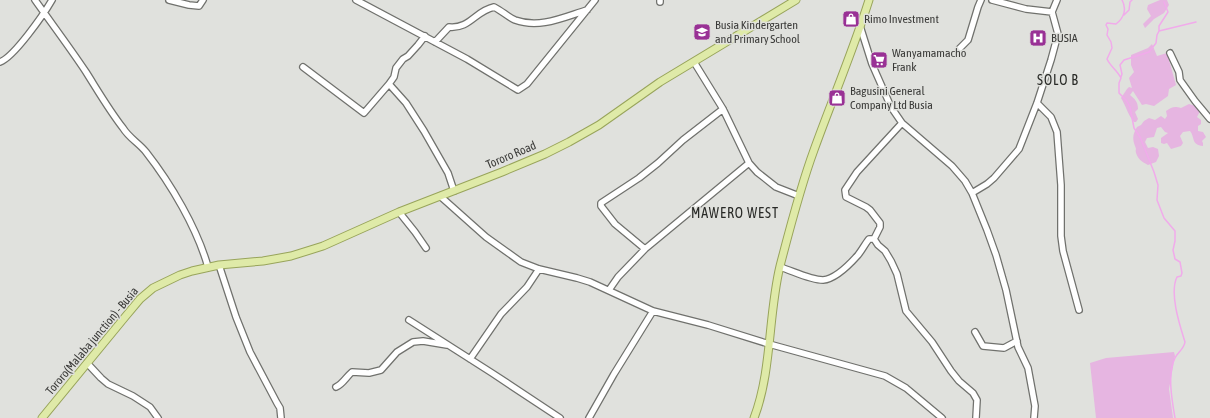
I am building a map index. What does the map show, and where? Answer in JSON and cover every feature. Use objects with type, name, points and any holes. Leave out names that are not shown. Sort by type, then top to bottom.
[{"type":"main road","name":"Tororo Road","points":[[208,267],[219,264],[263,260],[308,251],[323,246],[399,212],[545,154],[582,136],[612,117],[660,82],[796,0]]},
{"type":"main road","points":[[754,418],[761,398],[769,344],[773,302],[780,267],[799,196],[813,152],[869,0]]},
{"type":"main road","name":"Tororo(Malaba junction) - Busia","points":[[42,418],[135,305],[153,288],[180,275],[208,267]]},
{"type":"street","points":[[36,0],[124,130],[146,151],[158,168],[192,226],[202,248],[208,267]]},
{"type":"street","points":[[0,62],[4,61],[22,43],[52,0]]},
{"type":"street","points":[[169,0],[200,6],[203,0]]},
{"type":"street","points":[[356,0],[467,59],[518,90],[526,84],[595,0]]},
{"type":"street","points":[[959,49],[968,40],[981,0]]},
{"type":"street","points":[[992,0],[1052,12]]},
{"type":"street","points":[[972,193],[994,178],[1019,149],[1037,103],[1058,34],[1052,12],[1057,0]]},
{"type":"street","points":[[435,42],[449,27],[458,28],[468,24],[476,16],[494,7],[515,20],[537,24],[588,10]]},
{"type":"street","points":[[860,26],[872,64],[891,107],[902,123],[952,166],[965,181],[972,193],[996,255],[1006,290],[1018,347],[1028,368],[1035,406],[1034,418]]},
{"type":"street","points":[[303,67],[364,113],[394,77],[396,68],[402,59],[408,56],[425,36]]},
{"type":"street","points":[[1170,53],[1179,72],[1180,80],[1210,119]]},
{"type":"street","points":[[694,62],[723,109],[749,163],[757,172],[776,187],[799,196]]},
{"type":"street","points":[[389,84],[406,103],[424,131],[448,173],[454,191]]},
{"type":"street","points":[[1037,103],[1051,117],[1057,132],[1061,185],[1061,236],[1063,251],[1079,310]]},
{"type":"street","points":[[645,249],[615,224],[601,206],[601,203],[639,178],[683,140],[723,109]]},
{"type":"street","points":[[780,267],[814,279],[824,280],[831,278],[859,254],[869,240],[874,239],[880,227],[880,222],[870,210],[858,202],[846,197],[845,190],[857,172],[902,123]]},
{"type":"street","points":[[609,290],[618,277],[645,249],[749,163]]},
{"type":"street","points":[[440,196],[476,230],[517,260],[539,269],[577,278],[609,290],[653,311],[708,325],[769,344],[885,376],[906,388],[942,418]]},
{"type":"street","points":[[399,212],[426,248]]},
{"type":"street","points":[[874,239],[885,251],[891,261],[906,312],[932,342],[959,381],[973,393],[977,400],[976,418]]},
{"type":"street","points":[[219,264],[240,328],[250,352],[280,408],[281,418]]},
{"type":"street","points":[[470,359],[501,314],[528,287],[539,269]]},
{"type":"street","points":[[589,418],[653,311]]},
{"type":"street","points":[[409,320],[560,418]]},
{"type":"street","points":[[975,332],[983,346],[1004,348],[1017,341]]},
{"type":"street","points":[[336,387],[343,383],[347,376],[352,372],[369,373],[381,370],[397,352],[413,342],[423,341],[451,346]]},
{"type":"street","points":[[87,363],[108,384],[150,407],[158,418]]},
{"type":"shaded area","points":[[1160,0],[1167,0],[1169,5],[1164,13],[1154,19],[1145,28],[1143,24],[1151,16],[1147,9],[1148,5]]},
{"type":"shaded area","points":[[1152,44],[1157,56],[1167,53],[1176,85],[1169,89],[1168,96],[1154,106],[1146,104],[1142,105],[1133,91],[1130,95],[1136,101],[1138,109],[1135,112],[1138,119],[1134,122],[1121,98],[1129,87],[1132,88],[1129,78],[1134,72],[1131,65],[1131,55],[1148,48]]},
{"type":"shaded area","points":[[1189,104],[1196,106],[1200,111],[1197,117],[1201,120],[1201,124],[1198,126],[1198,131],[1203,132],[1206,137],[1202,141],[1203,146],[1195,142],[1190,131],[1183,132],[1180,136],[1183,143],[1181,146],[1171,149],[1167,143],[1161,143],[1161,138],[1168,133],[1161,127],[1157,128],[1154,137],[1147,138],[1145,142],[1148,148],[1153,147],[1158,149],[1159,156],[1156,162],[1148,165],[1139,159],[1133,141],[1137,127],[1149,118],[1155,120],[1161,116],[1165,119],[1167,116],[1166,111],[1175,107],[1181,108]]},
{"type":"shaded area","points":[[1174,352],[1175,356],[1169,389],[1173,418],[1096,418],[1090,363],[1106,358]]},
{"type":"waterway","points":[[1122,0],[1124,3],[1124,13],[1121,19],[1116,24],[1107,23],[1106,25],[1108,29],[1107,35],[1111,42],[1112,48],[1107,59],[1121,78],[1119,83],[1119,93],[1130,107],[1134,128],[1140,137],[1154,172],[1158,185],[1157,200],[1164,218],[1175,231],[1173,250],[1175,259],[1180,262],[1182,273],[1181,276],[1177,277],[1174,292],[1176,310],[1185,342],[1175,358],[1171,371],[1171,387],[1175,418]]},
{"type":"waterway","points":[[1124,15],[1129,10],[1130,2],[1132,0]]},
{"type":"waterway","points":[[1121,77],[1122,74],[1120,65],[1124,60],[1149,52],[1156,43],[1159,26],[1168,12],[1164,2]]},
{"type":"waterway","points":[[1159,31],[1196,22]]},
{"type":"place","name":"Rimo Investment","points":[[851,19]]},
{"type":"place","name":"Busia Kindergarten and Primary School","points":[[702,32]]},
{"type":"place","name":"BUSIA","points":[[1038,38]]},
{"type":"place","name":"Wanyamamacho Frank","points":[[879,60]]},
{"type":"place","name":"Bagusini General Company Ltd Busia","points":[[837,98]]},
{"type":"district","name":"SOLO B","points":[[1058,80]]},
{"type":"district","name":"MAWERO WEST","points":[[735,213]]}]
